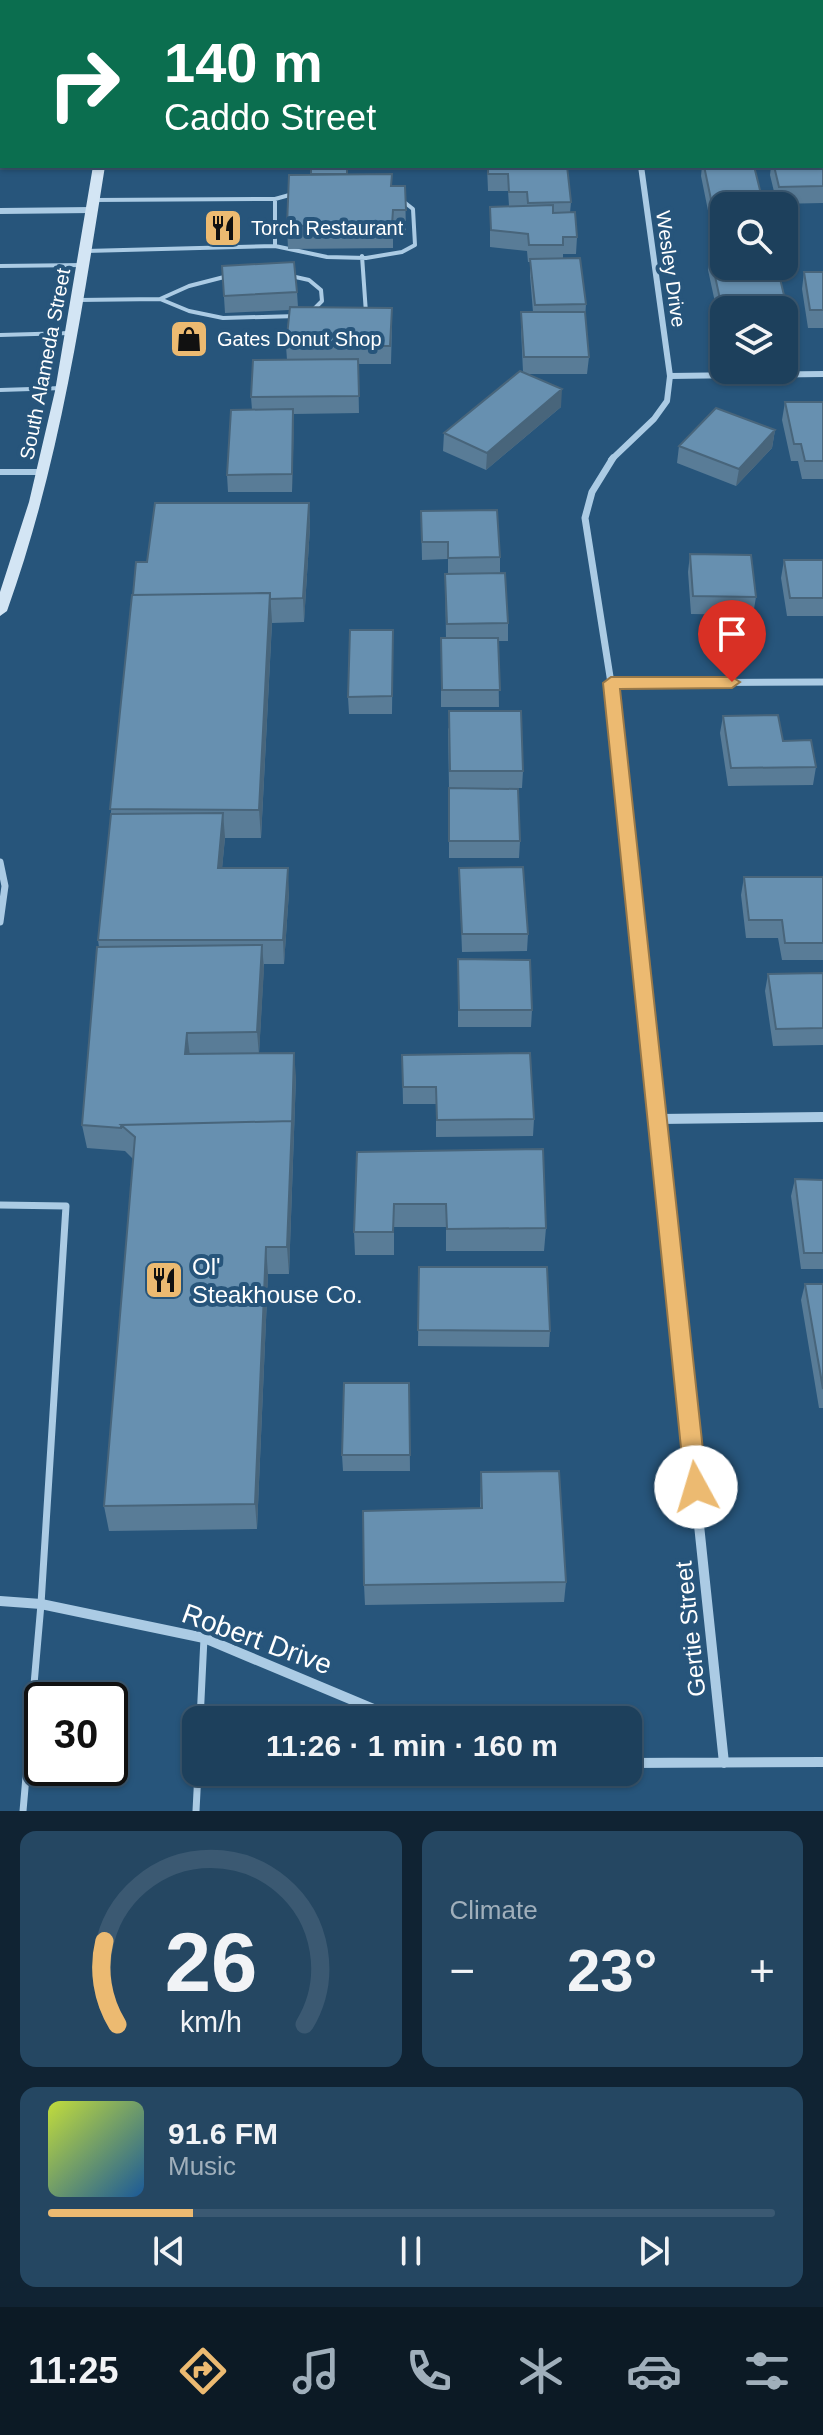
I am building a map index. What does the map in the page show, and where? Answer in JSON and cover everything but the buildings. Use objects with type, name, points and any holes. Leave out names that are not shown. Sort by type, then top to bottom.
[{"type":"main road","name":"South Alameda Street","points":[[0,611],[4,586],[45,472],[73,333],[99,168]]},
{"type":"street","name":"Wesley Drive","points":[[641,168],[670,376]]},
{"type":"street","points":[[0,211],[92,205]]},
{"type":"street","points":[[670,376],[823,374]]},
{"type":"street","name":"Gertie Street","points":[[670,376],[667,401],[654,419],[609,462],[592,492],[585,518],[611,683],[724,1763]]},
{"type":"street","points":[[611,683],[823,682]]},
{"type":"street","points":[[0,862],[5,886],[0,922]]},
{"type":"street","points":[[659,1119],[823,1117]]},
{"type":"street","name":"Robert Drive","points":[[0,1601],[41,1604],[204,1638],[367,1706]]},
{"type":"street","points":[[642,1763],[823,1762]]},
{"type":"lane","points":[[92,205],[275,199],[295,194]]},
{"type":"lane","points":[[0,266],[275,246],[303,256],[404,253],[415,245],[413,209],[397,196]]},
{"type":"lane","points":[[275,199],[275,246]]},
{"type":"lane","points":[[362,256],[367,314]]},
{"type":"lane","points":[[78,300],[160,299],[189,311],[223,318],[282,318],[309,314],[322,301],[321,290],[309,280],[285,274],[294,265]]},
{"type":"lane","points":[[160,299],[189,286],[233,276]]},
{"type":"lane","points":[[0,335],[73,333]]},
{"type":"lane","points":[[0,390],[63,388]]},
{"type":"lane","points":[[0,472],[45,472]]},
{"type":"lane","points":[[0,1205],[66,1206],[41,1604],[23,1811]]},
{"type":"lane","points":[[201,1706],[204,1638]]},
{"type":"lane","points":[[196,1811],[197,1786]]},
{"type":"place","name":"Torch Restaurant","points":[[223,228]]},
{"type":"place","name":"Gates Donut Shop","points":[[189,339]]},
{"type":"place","name":"Ol' Steakhouse Co.","points":[[164,1280]]},
{"type":"route","points":[[696,1487],[611,683],[732,682]]}]
